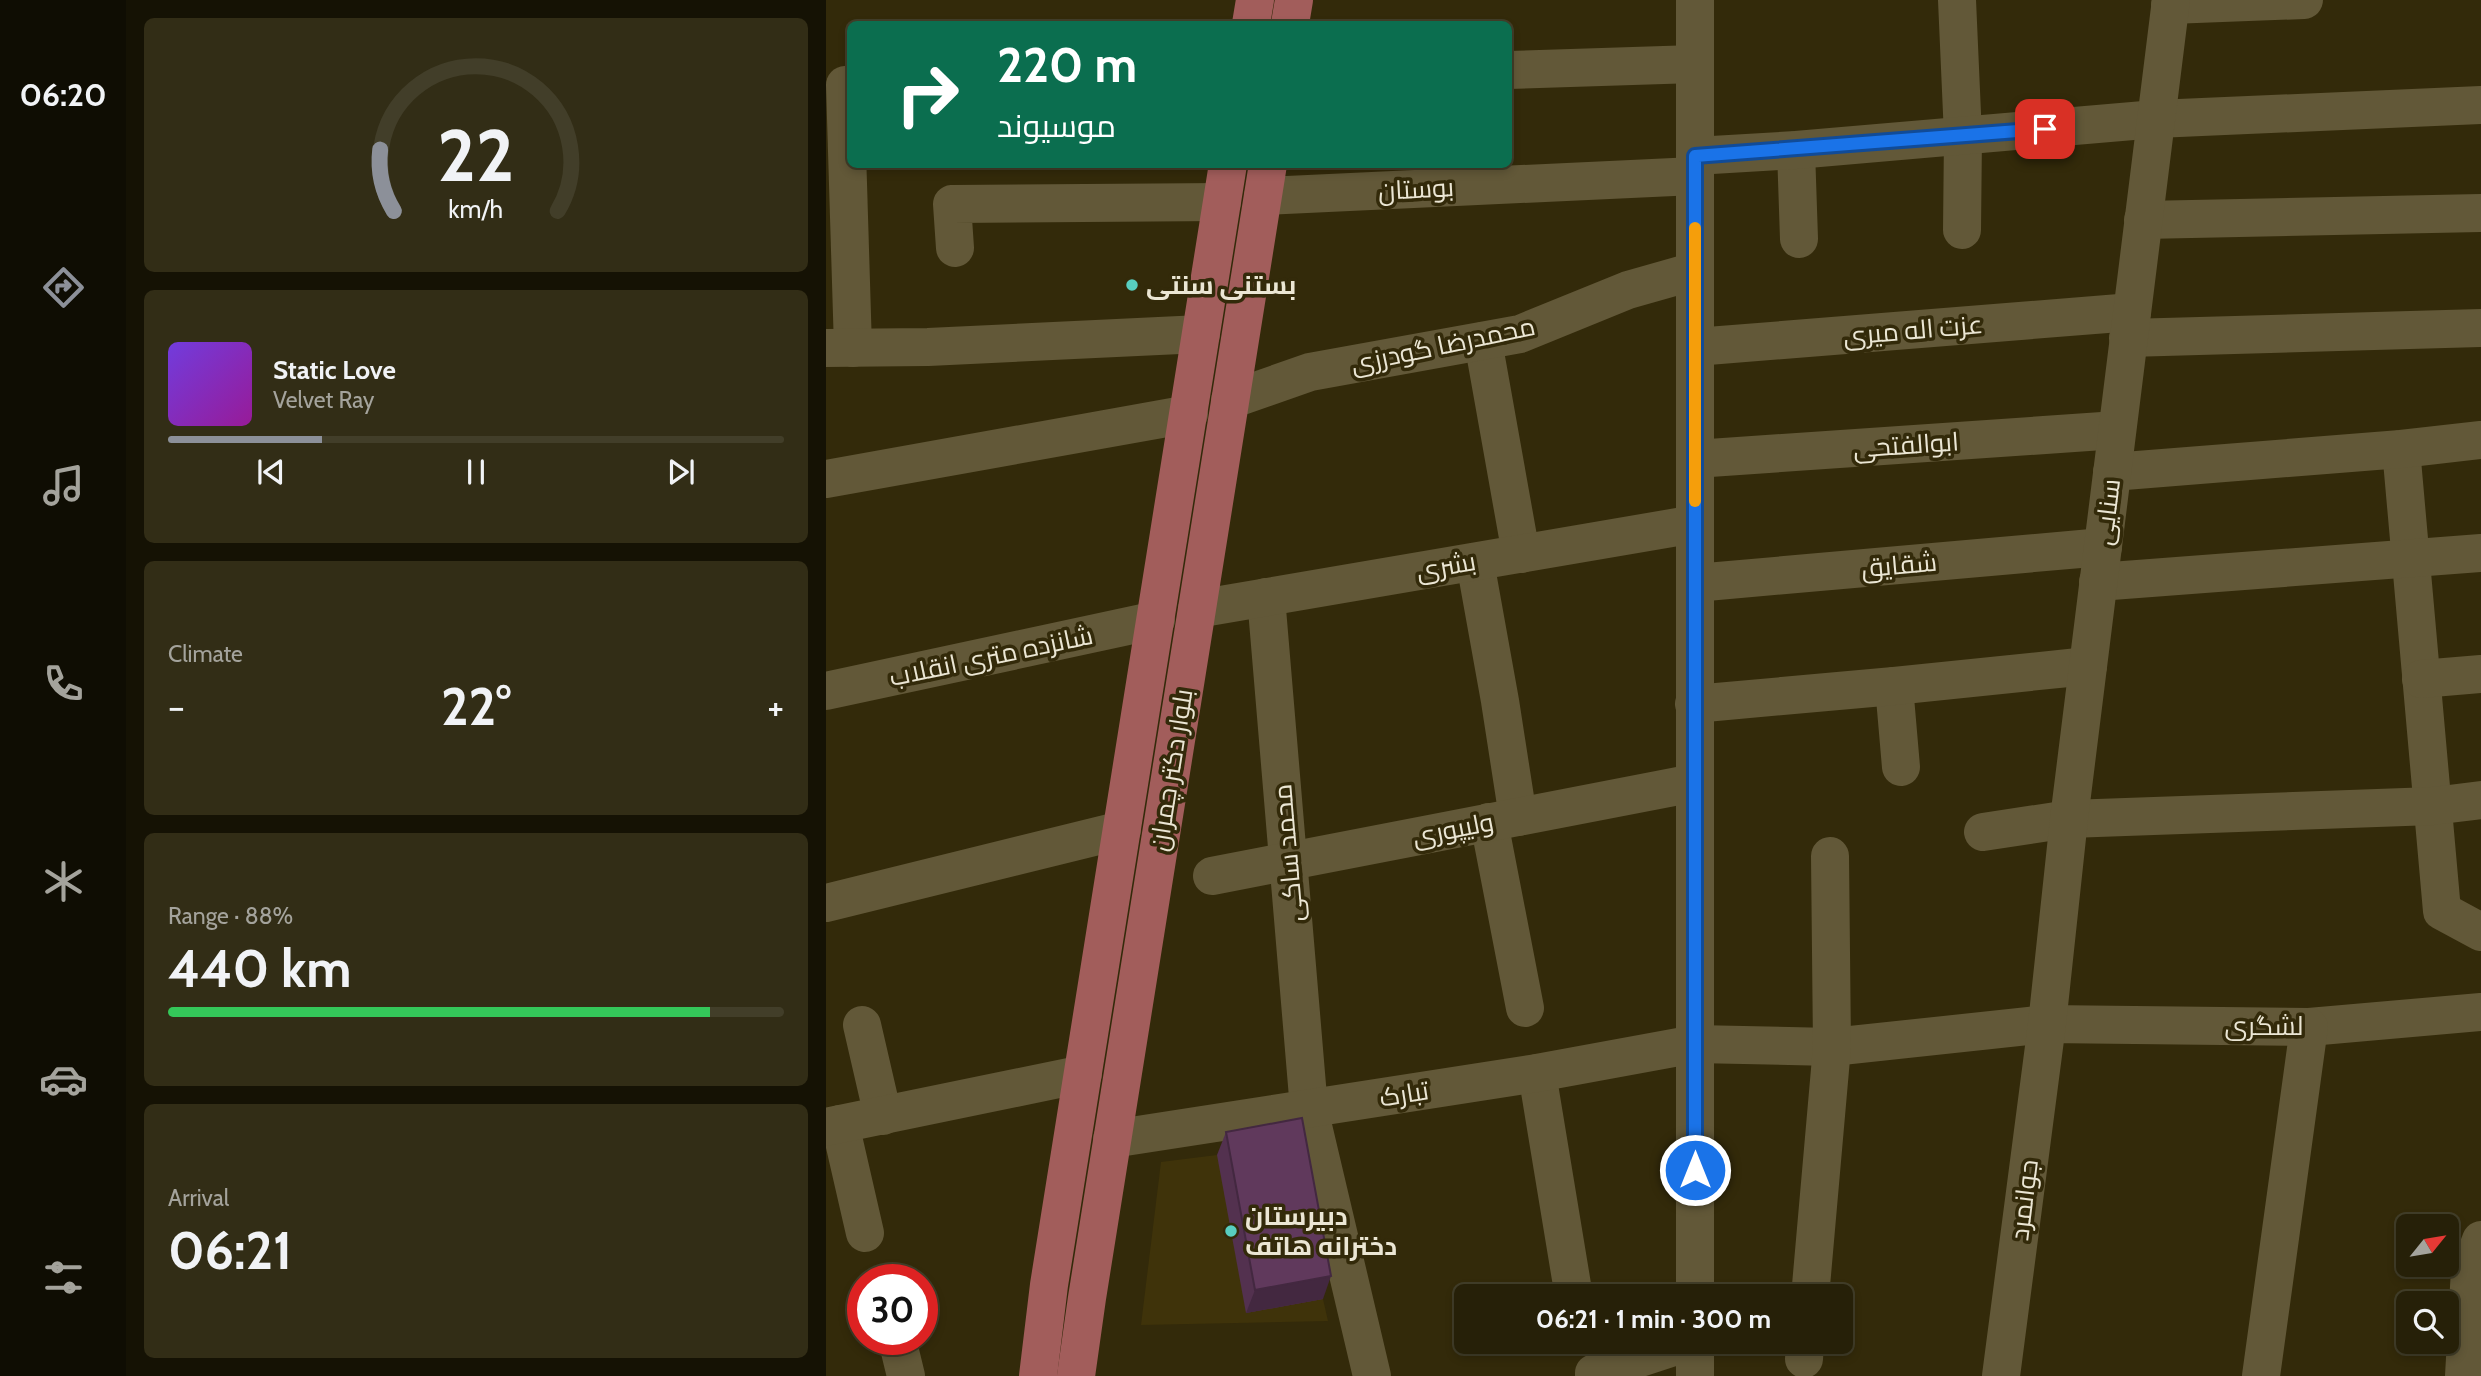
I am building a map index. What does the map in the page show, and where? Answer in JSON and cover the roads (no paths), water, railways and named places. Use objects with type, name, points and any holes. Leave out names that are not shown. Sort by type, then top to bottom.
[{"type":"main road","points":[[1252,21],[1255,0]]},
{"type":"main road","points":[[1290,21],[1294,0]]},
{"type":"main road","name":"بلوار دکتر چمران","points":[[1038,1376],[1049,1285],[1227,168]]},
{"type":"main road","name":"بلوار دکتر چمران","points":[[1076,1376],[1265,180]]},
{"type":"street","points":[[1695,0],[1695,1284]]},
{"type":"street","points":[[1957,0],[1963,136],[1962,230]]},
{"type":"street","points":[[2171,2],[2304,0]]},
{"type":"street","name":"سنایی","points":[[2047,1024],[2069,819],[2171,2]]},
{"type":"street","points":[[1512,70],[1695,64]]},
{"type":"street","points":[[841,85],[840,348],[928,347],[1201,334]]},
{"type":"street","name":"بوستان","points":[[1265,180],[1695,166],[1796,150],[2156,119],[2481,105]]},
{"type":"street","points":[[1796,150],[1799,239]]},
{"type":"street","points":[[955,248],[952,204],[1222,202]]},
{"type":"street","points":[[2143,220],[2481,213]]},
{"type":"street","name":"محمدرضا گودرزی","points":[[1230,400],[1310,372],[1520,334],[1628,290],[1695,271]]},
{"type":"street","name":"عزت اله میری","points":[[1695,347],[2130,325],[2481,328]]},
{"type":"street","points":[[1483,341],[1521,554]]},
{"type":"street","points":[[826,479],[1189,414]]},
{"type":"street","name":"ابوالفتحی","points":[[1695,459],[2117,430]]},
{"type":"street","points":[[2112,472],[2481,440]]},
{"type":"street","points":[[2401,449],[2442,911],[2481,932]]},
{"type":"street","name":"بشری","points":[[1197,609],[1695,524]]},
{"type":"street","name":"شقایق","points":[[1695,583],[2100,564],[2410,559],[2481,553]]},
{"type":"street","points":[[1475,562],[1500,701],[1503,820],[1525,1008]]},
{"type":"street","name":"محمد ساکی","points":[[1266,597],[1309,1108],[1372,1376]]},
{"type":"street","name":"شانزده متری انقلاب","points":[[826,691],[1156,620]]},
{"type":"street","points":[[1695,704],[2088,666]]},
{"type":"street","points":[[2421,679],[2481,674]]},
{"type":"street","points":[[1894,686],[1901,767]]},
{"type":"street","name":"ولیپوری","points":[[1213,876],[1695,783]]},
{"type":"street","points":[[1983,832],[2069,819],[2433,806],[2481,800]]},
{"type":"street","points":[[826,903],[1122,830]]},
{"type":"street","points":[[1811,1284],[1832,1047],[1830,856]]},
{"type":"street","name":"لشگری","points":[[1832,1047],[2047,1024],[2309,1027],[2481,1012]]},
{"type":"street","points":[[862,1024],[883,1116]]},
{"type":"street","name":"جوانمرد","points":[[2001,1376],[2047,1024]]},
{"type":"street","points":[[2261,1376],[2309,1027]]},
{"type":"street","name":"تبارک","points":[[1112,1139],[1537,1073],[1695,1044],[1832,1047]]},
{"type":"street","points":[[1537,1073],[1572,1284]]},
{"type":"street","points":[[865,1233],[833,1126],[1083,1074]]},
{"type":"street","points":[[2464,1376],[2470,1269],[2481,1240]]},
{"type":"street","points":[[1594,1376],[1594,1373],[1652,1354]]},
{"type":"street","points":[[1695,1354],[1695,1376]]},
{"type":"street","points":[[901,1355],[906,1376]]},
{"type":"place","name":"بستنی سنتی","points":[[1132,285]]},
{"type":"place","name":"دبیرستان دخترانه هاتف","points":[[1231,1231]]}]
